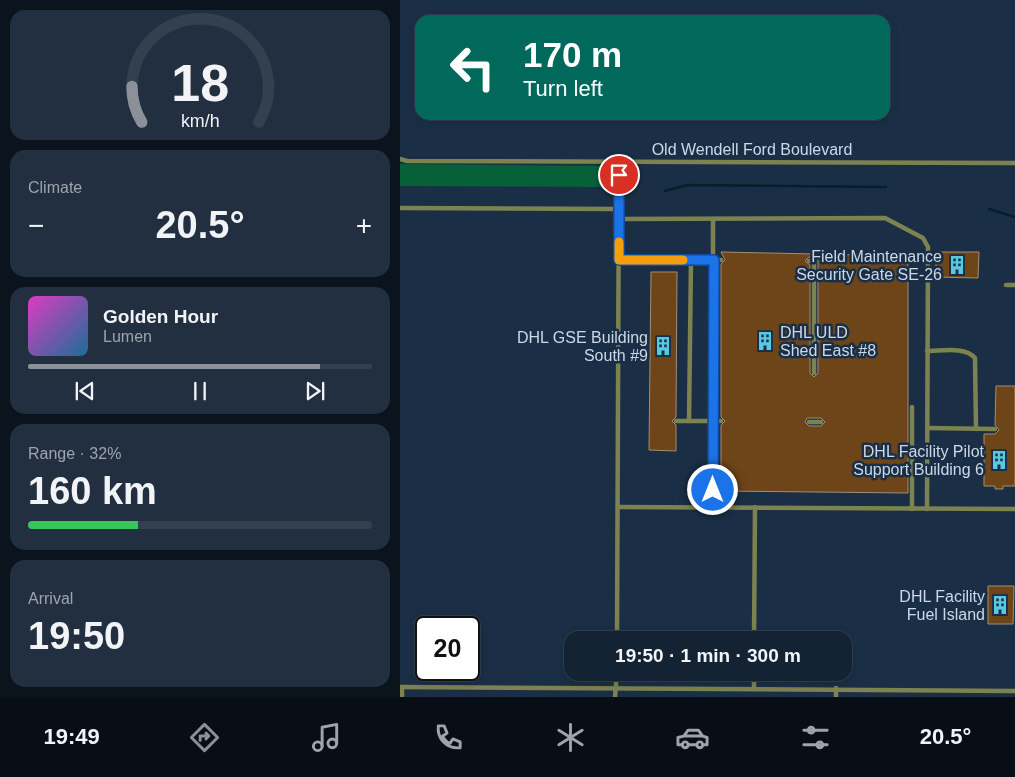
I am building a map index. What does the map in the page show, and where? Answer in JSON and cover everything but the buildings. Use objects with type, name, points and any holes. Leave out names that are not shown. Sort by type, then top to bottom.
[{"type":"lane","name":"Old Wendell Ford Boulevard","points":[[400,159],[407,161],[1015,163]]},
{"type":"lane","points":[[617,631],[619,161]]},
{"type":"lane","points":[[400,208],[619,209]]},
{"type":"lane","points":[[619,219],[885,218],[923,238],[928,247],[927,509]]},
{"type":"lane","points":[[714,219],[714,507]]},
{"type":"lane","points":[[619,260],[721,260]]},
{"type":"lane","points":[[689,421],[691,260]]},
{"type":"lane","points":[[809,261],[814,261],[814,373]]},
{"type":"lane","points":[[1006,285],[1015,285]]},
{"type":"lane","points":[[927,350],[964,351],[971,353],[975,358],[976,429]]},
{"type":"lane","points":[[912,407],[912,509]]},
{"type":"lane","points":[[676,421],[721,421]]},
{"type":"lane","points":[[809,422],[821,422]]},
{"type":"lane","points":[[927,428],[995,429]]},
{"type":"lane","points":[[618,507],[1015,509]]},
{"type":"lane","points":[[754,631],[755,507]]},
{"type":"lane","points":[[615,697],[617,681]]},
{"type":"lane","points":[[754,681],[754,688]]},
{"type":"lane","points":[[402,697],[401,687],[1015,690]]},
{"type":"lane","points":[[836,688],[836,697]]},
{"type":"green space","points":[[400,164],[604,166],[611,175],[613,187],[400,186]]},
{"type":"waterway","points":[[665,191],[687,185],[886,187]]},
{"type":"waterway","points":[[989,209],[1015,217]]},
{"type":"slow traffic","points":[[619,242],[619,260],[683,260]]},
{"type":"place","name":"Field Maintenance Security Gate SE-26","points":[[957,265]]},
{"type":"place","name":"DHL ULD Shed East #8","points":[[765,341]]},
{"type":"place","name":"DHL GSE Building South #9","points":[[663,346]]},
{"type":"place","name":"DHL Facility Pilot Support Building 6","points":[[999,460]]},
{"type":"place","name":"DHL Facility Fuel Island","points":[[1000,605]]},
{"type":"route","points":[[619,175],[619,260],[714,260],[712,347],[713,490]]}]
